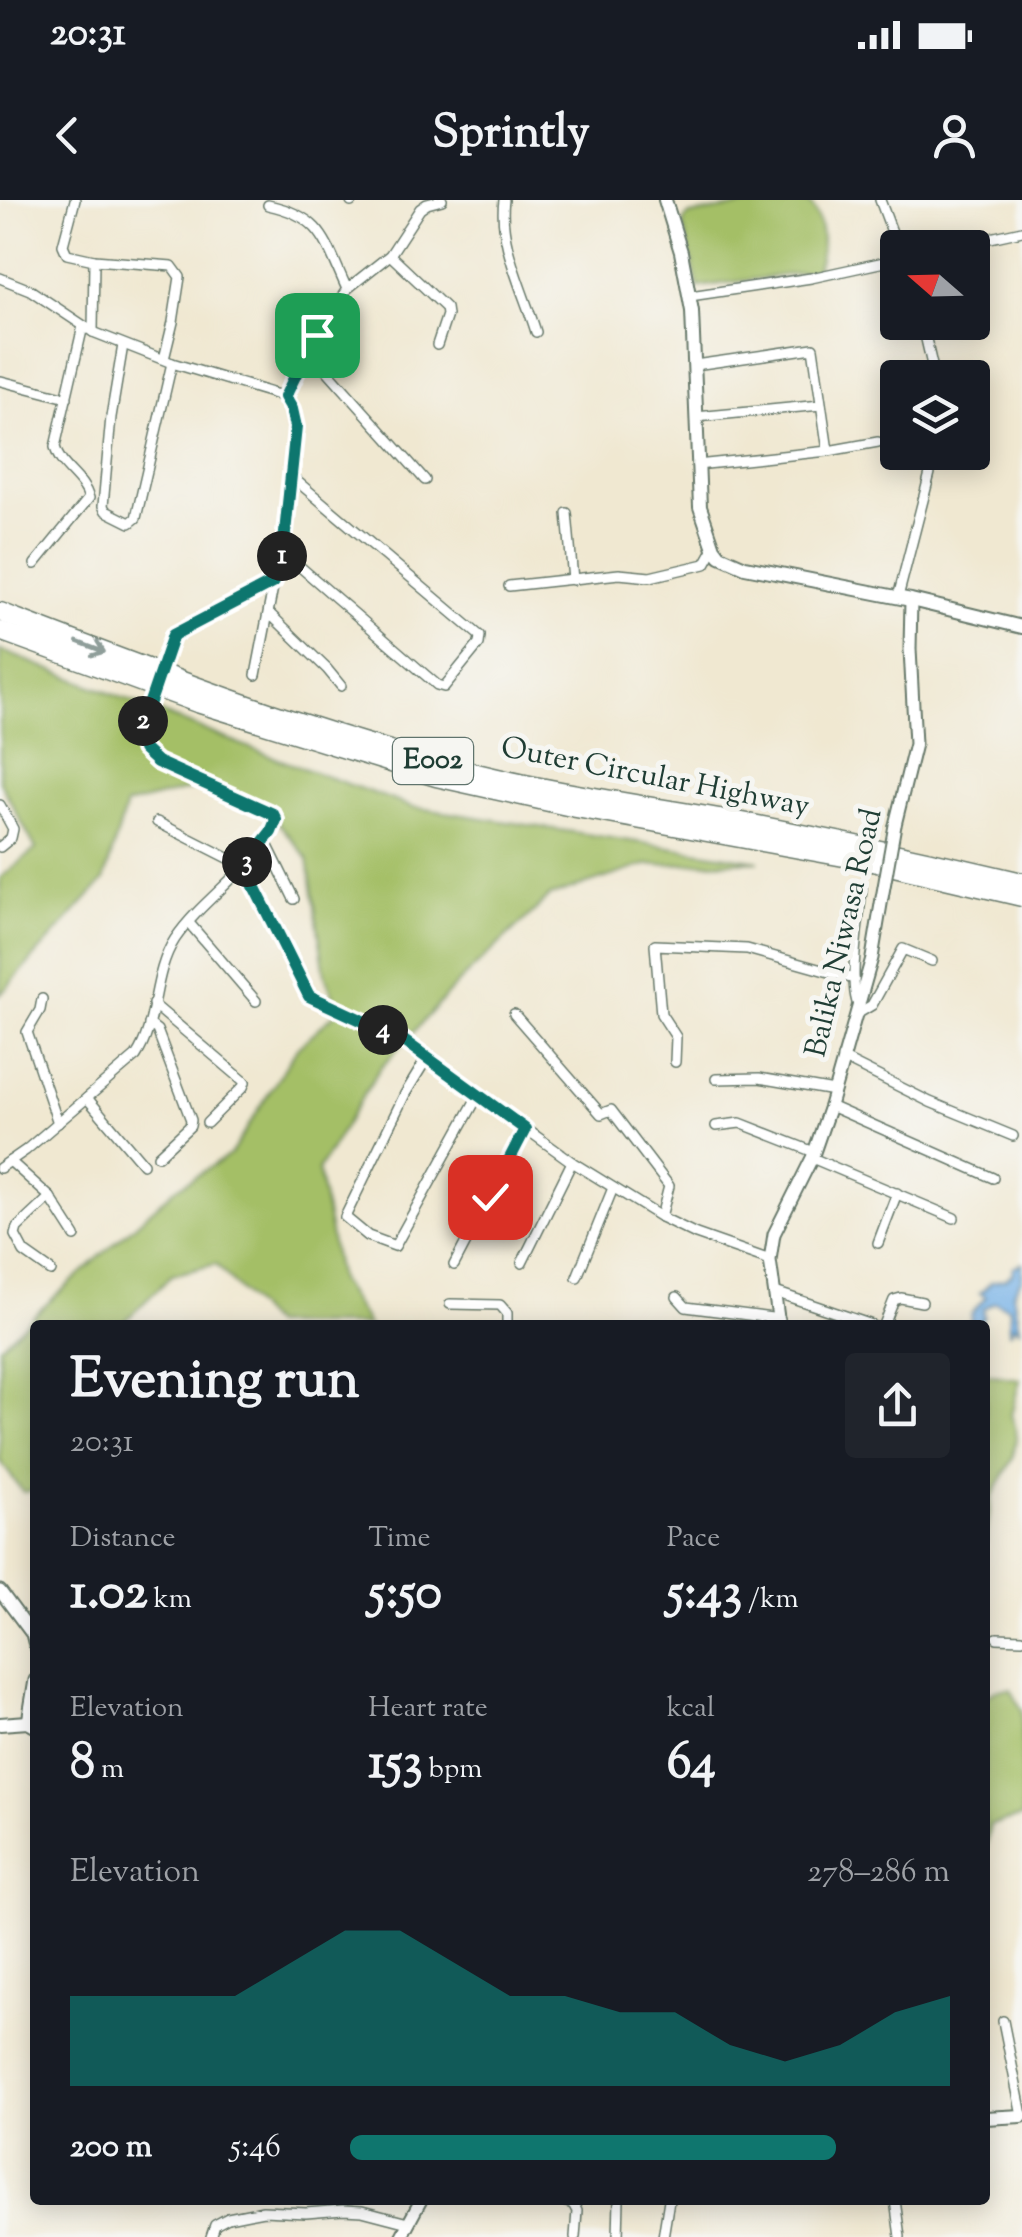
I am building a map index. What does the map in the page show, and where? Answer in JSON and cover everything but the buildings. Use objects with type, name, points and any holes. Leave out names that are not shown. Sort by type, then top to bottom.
[{"type":"highway","name":"Outer Circular Highway","points":[[0,612],[303,723],[404,753],[524,784],[883,850],[1022,882]]},
{"type":"highway","name":"Outer Circular Highway","points":[[0,631],[197,704],[436,777],[576,808],[877,862],[1022,897]]},
{"type":"main road","points":[[665,200],[690,296],[700,507],[720,556],[745,567],[1022,627]]},
{"type":"main road","points":[[0,1724],[30,1724]]},
{"type":"main road","points":[[990,2118],[1022,2116]]},
{"type":"street","points":[[75,200],[63,246],[68,254],[172,266],[180,277],[168,361],[136,518],[130,523],[103,506],[123,344]]},
{"type":"street","points":[[409,200],[420,209]]},
{"type":"street","points":[[285,397],[308,349],[347,289],[390,255],[420,209],[442,200]]},
{"type":"street","points":[[504,200],[502,212],[511,263],[536,332]]},
{"type":"street","points":[[880,200],[891,230]]},
{"type":"street","points":[[268,205],[301,215],[320,231],[347,289]]},
{"type":"street","points":[[990,238],[1022,231]]},
{"type":"street","points":[[390,255],[446,308],[437,344]]},
{"type":"street","points":[[35,564],[88,498],[86,489],[55,447],[88,329],[94,260]]},
{"type":"street","points":[[690,296],[811,278],[880,263]]},
{"type":"street","points":[[0,278],[30,290],[88,329],[123,344],[285,397],[296,427],[292,477],[283,552],[256,675]]},
{"type":"street","points":[[695,365],[813,348],[828,451]]},
{"type":"street","points":[[308,349],[425,480]]},
{"type":"street","points":[[1,381],[68,398]]},
{"type":"street","points":[[696,417],[821,405]]},
{"type":"street","points":[[697,465],[878,442]]},
{"type":"street","points":[[904,599],[930,470]]},
{"type":"street","points":[[283,552],[437,685],[444,687],[479,644],[480,636],[292,477]]},
{"type":"street","points":[[567,513],[573,580]]},
{"type":"street","points":[[510,586],[619,574],[650,576],[705,564],[714,548]]},
{"type":"street","points":[[0,1168],[136,1056],[145,1043],[152,1004],[175,940],[266,840],[276,820],[273,814],[157,762],[143,749],[139,734],[173,635],[274,582]]},
{"type":"street","name":"Balika Niwasa Road","points":[[779,1320],[770,1260],[774,1234],[813,1155],[858,1011],[914,744],[904,599]]},
{"type":"street","points":[[269,612],[341,686]]},
{"type":"street","points":[[0,806],[13,830],[12,838],[0,848]]},
{"type":"street","points":[[157,822],[244,866],[309,996],[400,1038],[572,1162],[661,1217],[770,1260]]},
{"type":"street","points":[[266,840],[294,898]]},
{"type":"street","points":[[862,888],[854,979],[858,1011],[872,1004],[903,949],[932,962]]},
{"type":"street","points":[[189,923],[256,1002]]},
{"type":"street","points":[[674,1062],[676,1037],[661,1014],[654,945],[746,949],[854,979]]},
{"type":"street","points":[[42,999],[27,1032],[58,1123]]},
{"type":"street","points":[[152,1004],[245,1082],[207,1123]]},
{"type":"street","points":[[514,1014],[601,1114],[611,1110],[670,1186],[661,1217]]},
{"type":"street","points":[[149,1024],[156,1030],[191,1120],[190,1126],[158,1156]]},
{"type":"street","points":[[427,1058],[405,1094],[346,1217],[368,1236],[395,1246],[479,1094]]},
{"type":"street","points":[[842,1058],[930,1102],[1012,1136]]},
{"type":"street","points":[[716,1080],[759,1078],[834,1091]]},
{"type":"street","points":[[87,1098],[144,1164]]},
{"type":"street","points":[[830,1106],[994,1178]]},
{"type":"street","points":[[716,1126],[740,1123],[954,1218]]},
{"type":"street","points":[[454,1265],[525,1129]]},
{"type":"street","points":[[10,1161],[50,1197],[75,1236]]},
{"type":"street","points":[[522,1263],[572,1162]]},
{"type":"street","points":[[578,1278],[613,1188]]},
{"type":"street","points":[[878,1243],[897,1193]]},
{"type":"street","points":[[50,1197],[17,1228],[15,1236],[24,1252],[51,1271]]},
{"type":"street","points":[[775,1292],[857,1320]]},
{"type":"street","points":[[677,1297],[686,1306],[767,1320]]},
{"type":"street","points":[[886,1320],[894,1300],[922,1302]]},
{"type":"street","points":[[450,1304],[500,1305],[507,1320]]},
{"type":"street","points":[[0,1591],[30,1631]]},
{"type":"street","points":[[998,1638],[1022,1639]]},
{"type":"street","points":[[1002,2021],[1022,2116]]},
{"type":"street","points":[[401,2237],[417,2205]]},
{"type":"street","points":[[574,2205],[575,2237]]},
{"type":"street","points":[[618,2237],[619,2205]]},
{"type":"street","points":[[663,2237],[668,2205]]},
{"type":"street","points":[[896,2205],[900,2237]]},
{"type":"street","points":[[211,2237],[216,2226],[228,2218],[263,2211],[362,2211],[408,2222]]},
{"type":"green space","points":[[779,200],[805,201],[816,213],[822,245],[814,271],[698,287],[683,225],[685,219]]},
{"type":"green space","points":[[0,650],[412,807],[759,861],[645,865],[550,896],[458,983],[378,1071],[318,1170],[339,1280],[365,1320],[267,1320],[216,1264],[172,1275],[126,1320],[30,1320],[30,1491],[23,1492],[0,1461],[0,1346],[174,1190],[231,1154],[297,1048],[339,1010],[325,975],[308,859],[276,820],[211,784],[126,805],[104,880],[0,995],[0,878],[36,849],[0,782]]},
{"type":"green space","points":[[990,1375],[1020,1379],[1011,1415],[1016,1439],[1013,1458],[992,1497],[990,1510]]},
{"type":"green space","points":[[1011,1689],[1022,1710],[1022,1817],[990,1825],[990,1694]]},
{"type":"water","points":[[1022,1263],[1022,1278],[1013,1293],[1019,1329],[1013,1326],[1009,1332],[1010,1308],[995,1302],[983,1309],[981,1320],[970,1320],[986,1297],[980,1293],[992,1282],[1012,1274],[1013,1267]]},
{"type":"route","points":[[317,335],[285,397],[296,427],[283,552],[274,582],[173,635],[139,734],[143,749],[157,762],[273,814],[276,820],[271,832],[244,866],[309,996],[400,1038],[525,1129],[490,1197]]}]
